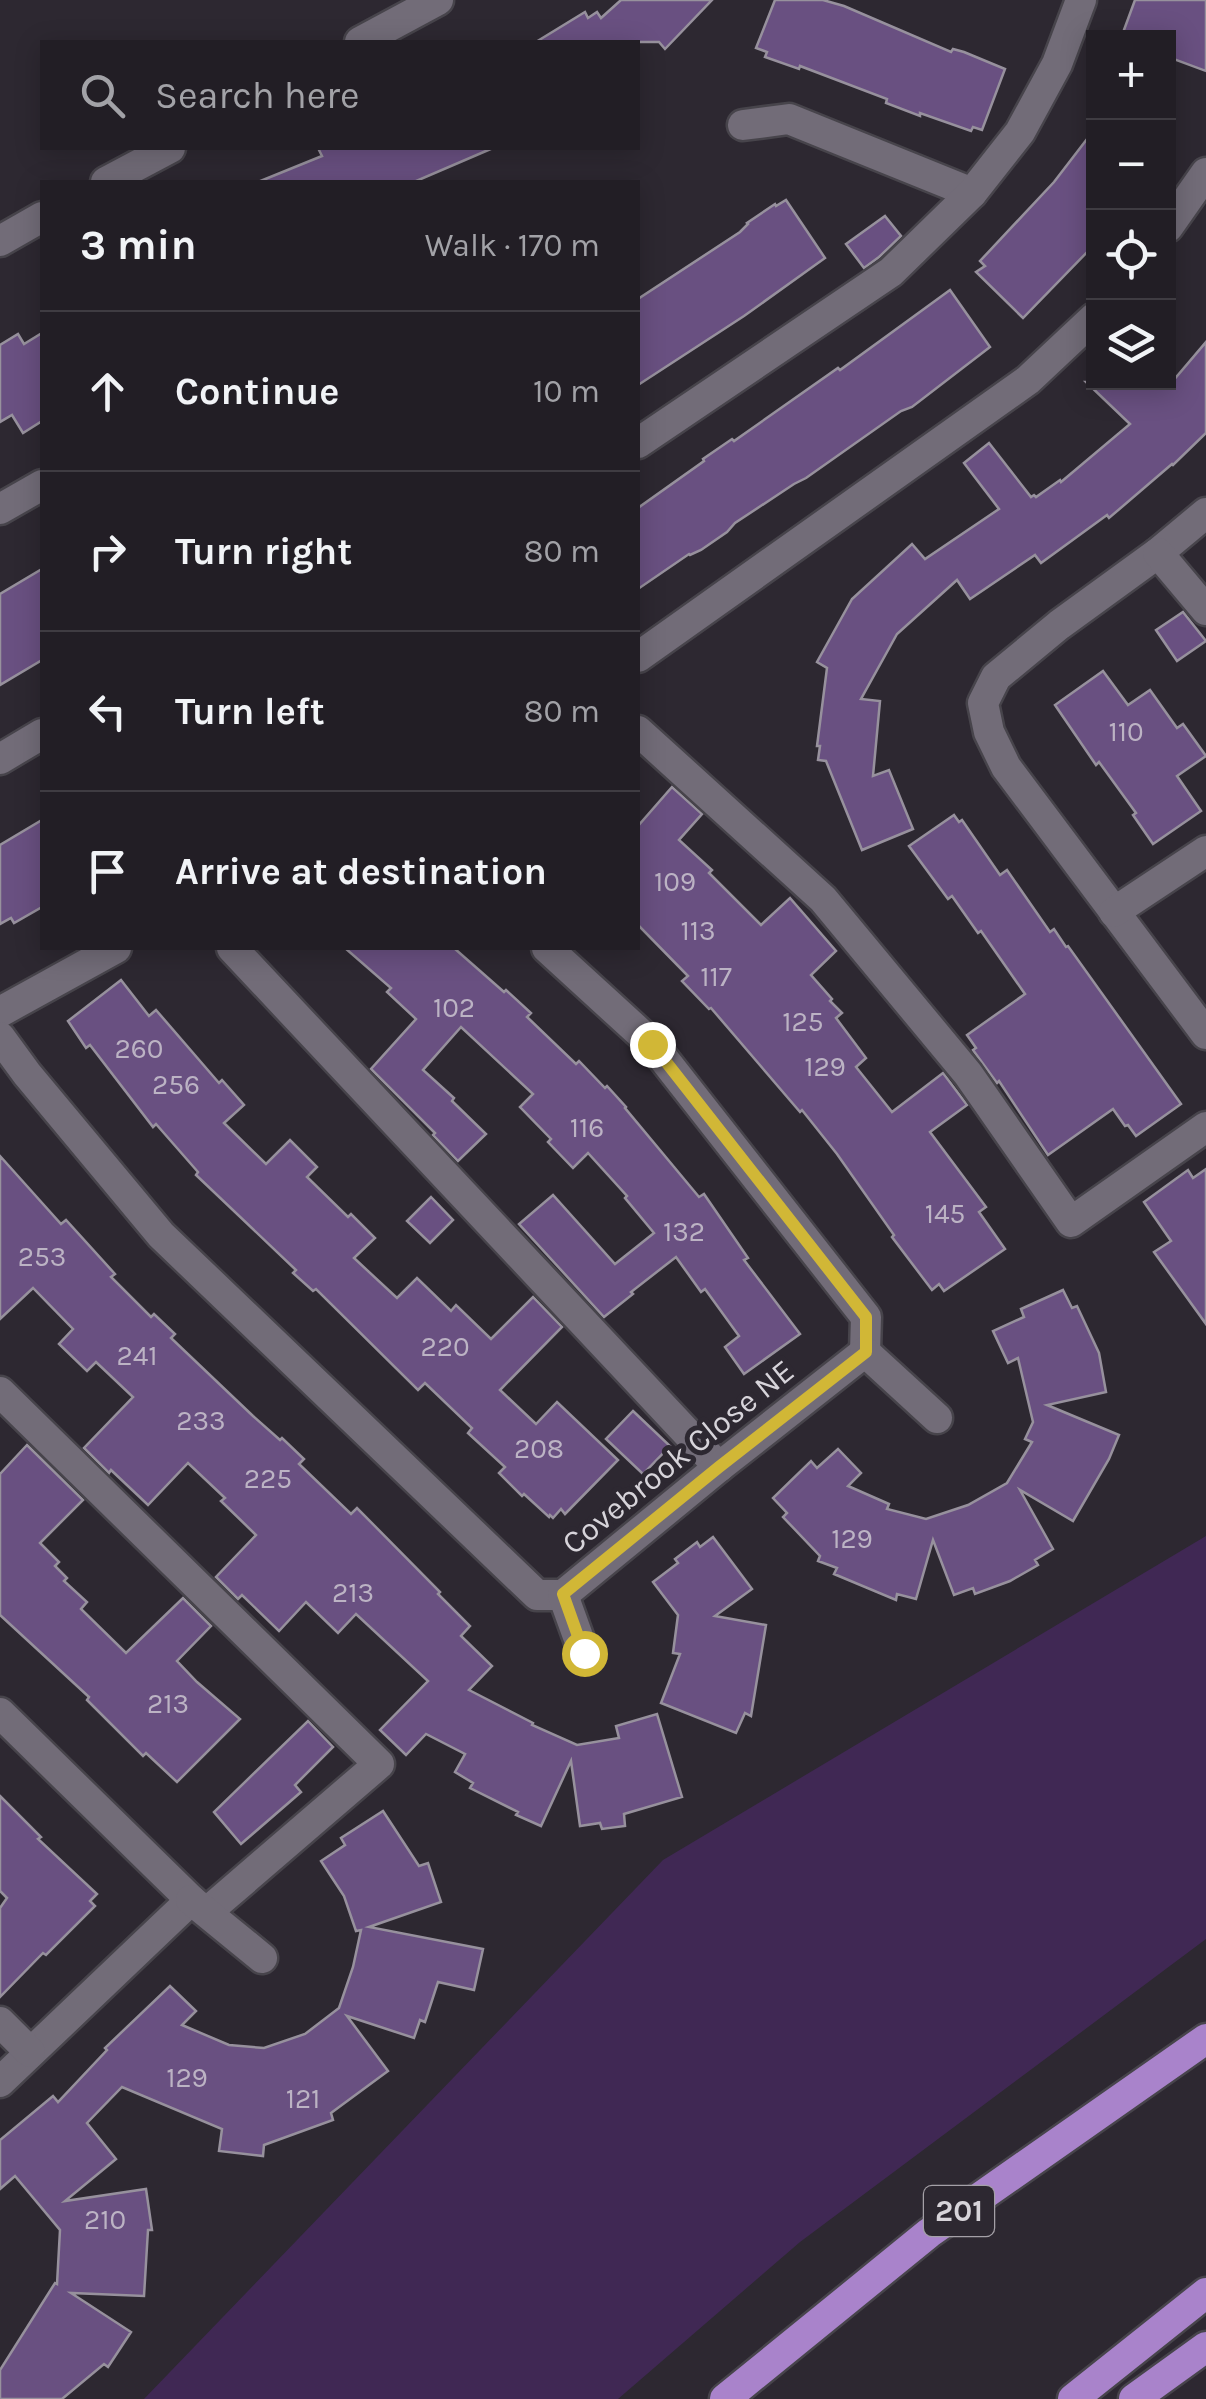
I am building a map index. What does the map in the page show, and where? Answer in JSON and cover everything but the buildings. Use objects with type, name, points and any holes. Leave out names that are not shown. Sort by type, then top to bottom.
[{"type":"highway","name":"201","points":[[725,2399],[928,2233],[1206,2039]]},
{"type":"highway","points":[[1073,2399],[1206,2293]]},
{"type":"highway","points":[[1134,2399],[1206,2347]]},
{"type":"street","points":[[364,40],[438,0]]},
{"type":"street","points":[[640,441],[892,272],[972,194],[1020,132],[1057,64],[1081,0]]},
{"type":"street","points":[[744,125],[788,119],[972,194]]},
{"type":"street","points":[[110,180],[166,150]]},
{"type":"street","points":[[1176,216],[1206,174]]},
{"type":"street","points":[[0,241],[40,219]]},
{"type":"street","points":[[640,656],[1028,380],[1086,326]]},
{"type":"street","points":[[0,509],[40,486]]},
{"type":"street","points":[[1206,513],[996,677],[983,703],[990,732],[1006,767],[1206,1034]]},
{"type":"street","points":[[1158,553],[1206,610]]},
{"type":"street","points":[[640,732],[823,899],[968,1074],[1071,1222],[1206,1127]]},
{"type":"street","points":[[0,759],[40,735]]},
{"type":"street","points":[[1114,912],[1206,851]]},
{"type":"street","points":[[0,1012],[112,950]]},
{"type":"street","points":[[234,950],[719,1467]]},
{"type":"street","points":[[549,950],[652,1044],[866,1317],[866,1352],[937,1418]]},
{"type":"street","name":"Covebrook Close NE","points":[[0,1037],[161,1235],[537,1594],[563,1594],[866,1352]]},
{"type":"street","points":[[0,1392],[379,1764],[199,1906],[0,2082]]},
{"type":"street","points":[[563,1594],[584,1653]]},
{"type":"street","points":[[0,1713],[199,1906],[262,1958]]},
{"type":"street","points":[[0,2022],[30,2052]]},
{"type":"shaded area","points":[[1206,1536],[1206,1939],[800,2242],[618,2399],[144,2399],[663,1860]]},
{"type":"route","points":[[584,1653],[563,1594],[866,1352],[866,1317],[652,1044]]}]
